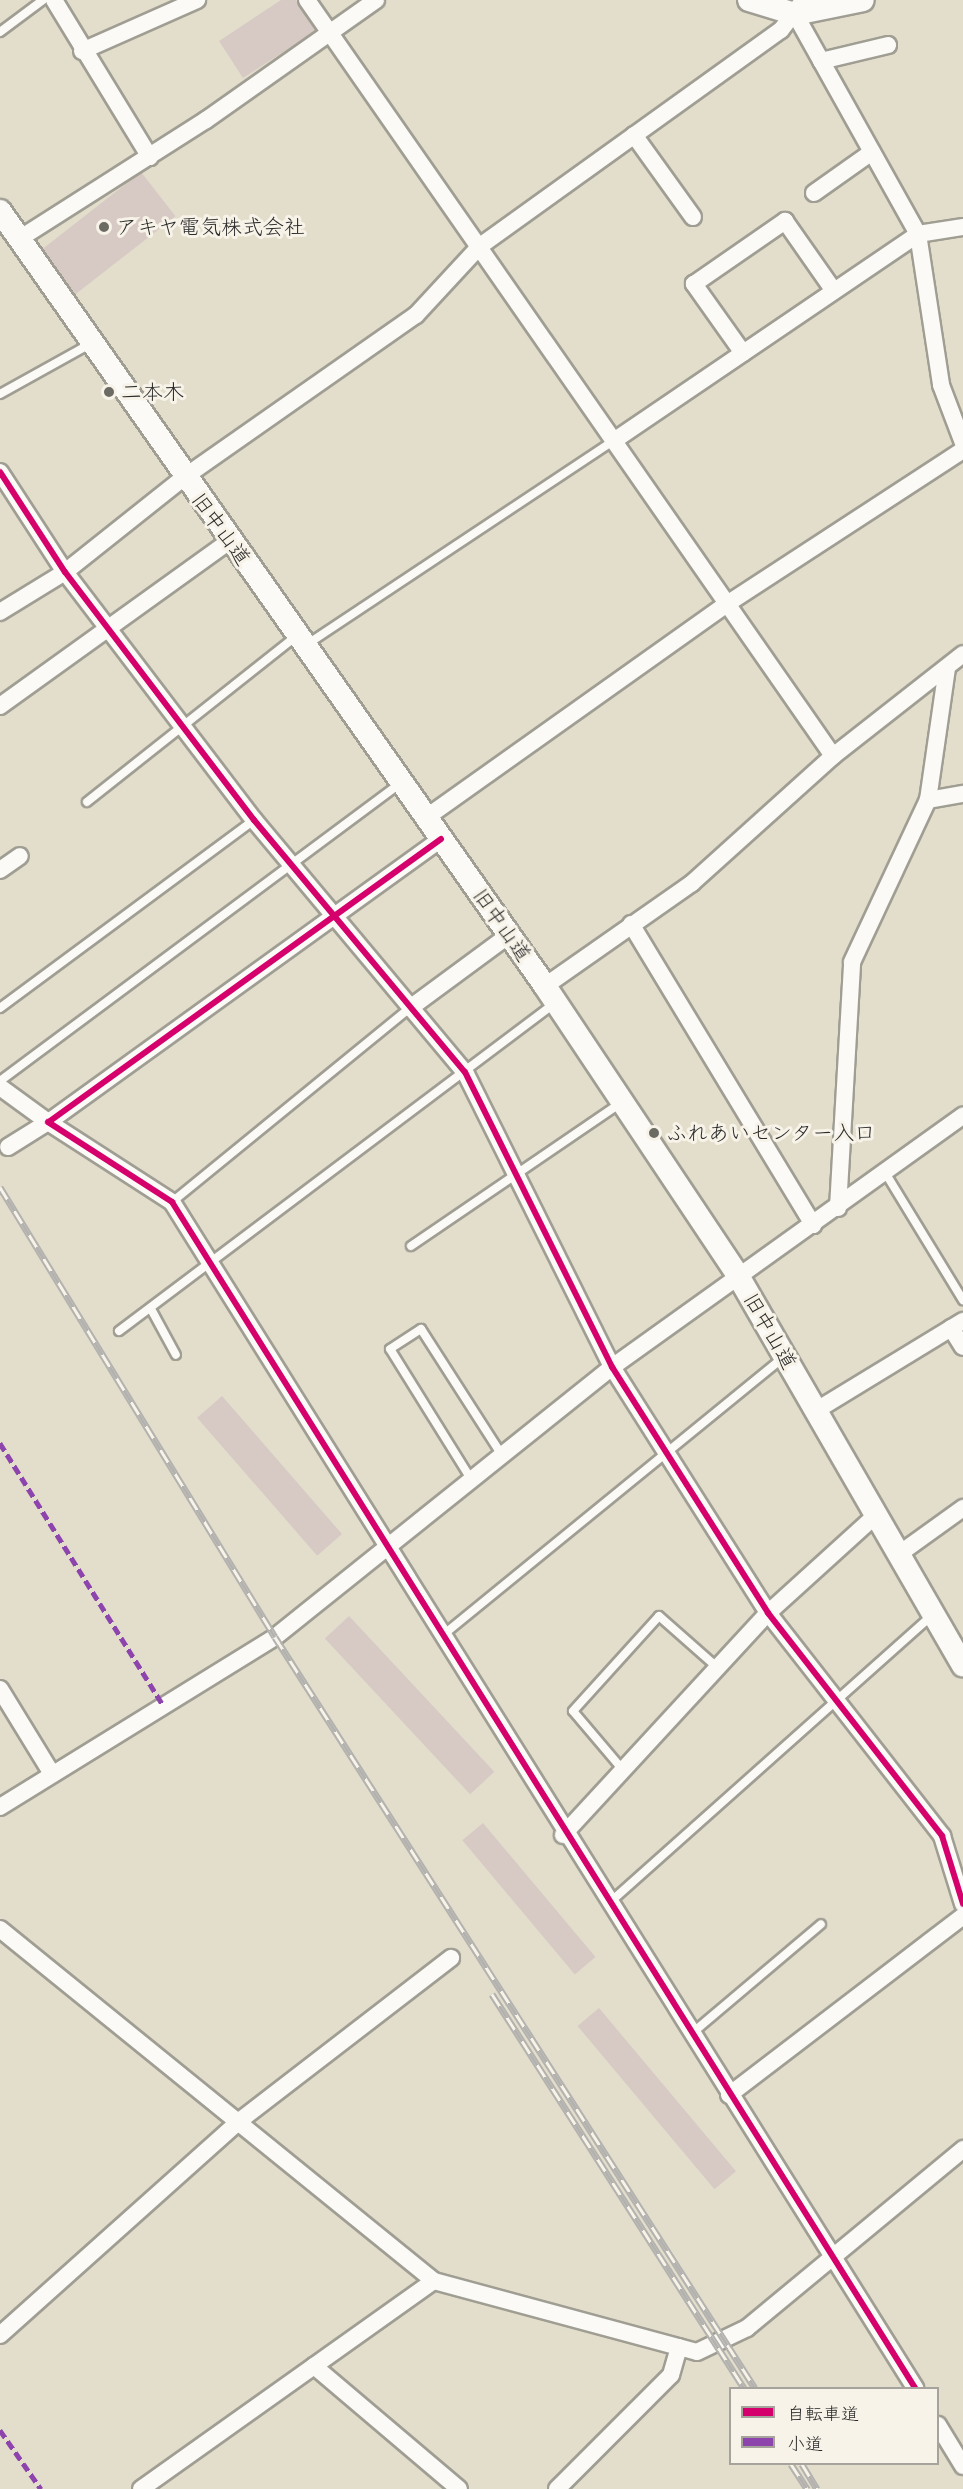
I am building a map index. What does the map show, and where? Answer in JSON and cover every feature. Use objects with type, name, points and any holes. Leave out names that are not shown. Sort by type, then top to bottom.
[{"type":"main road","points":[[750,0],[800,7],[863,0]]},
{"type":"main road","name":"旧中山道","points":[[0,211],[183,478],[302,640],[550,994],[737,1274],[963,1666]]},
{"type":"street","points":[[54,0],[82,51],[150,157]]},
{"type":"street","points":[[82,51],[197,0]]},
{"type":"street","points":[[307,0],[730,602],[833,756]]},
{"type":"street","points":[[19,238],[150,157],[328,31],[376,0]]},
{"type":"street","points":[[0,612],[65,572],[183,478],[416,315],[480,246],[781,30],[800,7],[821,61],[918,234],[941,385],[961,434]]},
{"type":"street","points":[[821,61],[888,45]]},
{"type":"street","points":[[634,135],[693,217]]},
{"type":"street","points":[[814,193],[872,152]]},
{"type":"street","points":[[743,353],[694,284],[785,221],[834,291]]},
{"type":"street","points":[[615,440],[918,234],[963,227]]},
{"type":"street","points":[[427,817],[730,602],[963,450]]},
{"type":"street","points":[[0,472],[65,572],[254,820],[465,1072],[612,1367],[768,1613],[942,1836],[963,1904]]},
{"type":"street","points":[[0,706],[230,542]]},
{"type":"street","points":[[550,994],[631,924],[692,883],[833,756],[963,654]]},
{"type":"street","points":[[838,1208],[852,962],[928,800],[947,668]]},
{"type":"street","points":[[928,800],[963,794]]},
{"type":"street","points":[[8,1147],[48,1122],[441,839]]},
{"type":"street","points":[[0,870],[20,856]]},
{"type":"street","points":[[631,924],[813,1224]]},
{"type":"street","points":[[410,1008],[509,935]]},
{"type":"street","points":[[0,1087],[48,1122],[172,1202],[563,1834],[914,2387]]},
{"type":"street","points":[[0,1807],[274,1637],[612,1367],[737,1274],[838,1208],[963,1116]]},
{"type":"street","points":[[817,1410],[957,1324],[963,1347]]},
{"type":"street","points":[[899,1554],[963,1508]]},
{"type":"street","points":[[563,1834],[768,1613],[875,1516]]},
{"type":"street","points":[[0,1689],[52,1774]]},
{"type":"street","points":[[729,2095],[963,1916]]},
{"type":"street","points":[[2,1935],[434,2281],[679,2347],[703,2351],[726,2342],[963,2149]]},
{"type":"street","points":[[0,2335],[238,2122],[451,1958]]},
{"type":"street","points":[[141,2489],[434,2281]]},
{"type":"street","points":[[556,2489],[671,2375],[679,2347]]},
{"type":"street","points":[[314,2366],[459,2489]]},
{"type":"street","points":[[939,2427],[963,2466]]},
{"type":"lane","points":[[0,32],[43,0]]},
{"type":"lane","points":[[0,394],[90,344]]},
{"type":"lane","points":[[87,802],[181,723],[302,640],[615,440]]},
{"type":"lane","points":[[0,1081],[292,867],[402,782]]},
{"type":"lane","points":[[0,1008],[254,820]]},
{"type":"lane","points":[[119,1331],[465,1072],[550,994]]},
{"type":"lane","points":[[172,1202],[410,1008]]},
{"type":"lane","points":[[411,1246],[513,1172],[622,1102]]},
{"type":"lane","points":[[886,1174],[963,1300]]},
{"type":"lane","points":[[151,1309],[176,1355]]},
{"type":"lane","points":[[471,1479],[390,1349],[420,1329],[502,1455]]},
{"type":"lane","points":[[442,1635],[785,1356]]},
{"type":"lane","points":[[608,1904],[835,1698],[933,1614]]},
{"type":"lane","points":[[623,1770],[573,1710],[659,1616],[718,1668]]},
{"type":"lane","points":[[690,2034],[821,1924]]},
{"type":"building","points":[[281,0],[296,0],[316,31],[243,78],[219,41]]},
{"type":"building","name":"アキヤ電気株式会社","points":[[141,172],[175,216],[75,294],[41,250]]},
{"type":"building","points":[[222,1396],[342,1534],[317,1556],[197,1418]]},
{"type":"building","points":[[349,1616],[494,1772],[470,1794],[325,1639]]},
{"type":"building","points":[[483,1823],[595,1957],[575,1974],[462,1840]]},
{"type":"building","points":[[599,2008],[736,2171],[714,2189],[578,2026]]},
{"type":"railway","points":[[0,1187],[275,1637],[754,2387]]},
{"type":"railway","points":[[492,1994],[743,2387]]},
{"type":"railway","points":[[792,2465],[807,2489]]},
{"type":"railway","points":[[803,2465],[817,2489]]},
{"type":"marked path","points":[[0,1443],[164,1706]]},
{"type":"marked path","points":[[0,2430],[41,2489]]},
{"type":"cycle path","points":[[0,472],[65,572],[254,820],[465,1072],[612,1367],[768,1613],[942,1836],[963,1904]]},
{"type":"cycle path","points":[[441,839],[48,1122],[172,1202],[914,2387]]},
{"type":"place","name":"アキヤ電気株式会社","points":[[104,227]]},
{"type":"place","name":"二本木","points":[[109,392]]},
{"type":"place","name":"ふれあいセンター入口","points":[[654,1133]]}]
